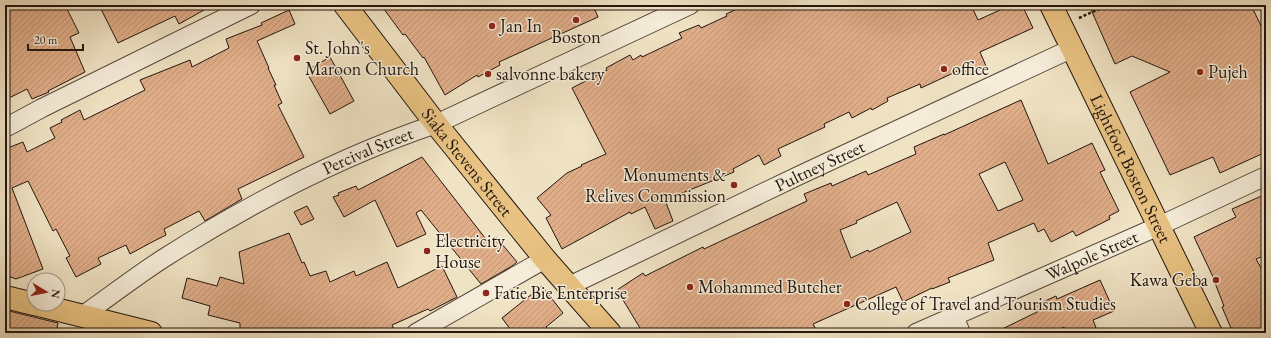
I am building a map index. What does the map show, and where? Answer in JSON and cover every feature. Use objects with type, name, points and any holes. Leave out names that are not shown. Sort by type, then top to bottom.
[{"type":"main road","name":"Siaka Stevens Street","points":[[345,5],[436,124],[545,259],[610,333]]},
{"type":"main road","name":"Lightfoot Boston Street","points":[[1051,5],[1211,333]]},
{"type":"main road","points":[[5,296],[26,302]]},
{"type":"main road","points":[[66,312],[151,333]]},
{"type":"street","points":[[5,128],[42,108],[251,5]]},
{"type":"street","name":"Percival Street","points":[[82,316],[164,259],[244,211],[340,161],[402,135],[436,124],[690,5]]},
{"type":"street","name":"Pultney Street","points":[[568,286],[807,172],[1073,48]]},
{"type":"street","name":"Walpole Street","points":[[916,333],[1159,226],[1266,176]]},
{"type":"street","points":[[416,333],[545,259]]},
{"type":"street","points":[[954,316],[961,333]]},
{"type":"path","points":[[1062,26],[1108,5]]},
{"type":"building","points":[[5,5],[65,5],[79,33],[70,37],[85,72],[48,91],[49,92],[32,99],[27,89],[5,100]]},
{"type":"building","points":[[99,5],[213,5],[179,24],[175,16],[118,43]]},
{"type":"building","points":[[381,5],[593,5],[598,17],[499,62],[500,65],[478,77],[477,75],[445,95],[424,57],[423,58],[405,34],[403,35]]},
{"type":"building","points":[[746,5],[971,5],[978,20],[1011,5],[1022,5],[1033,28],[980,52],[986,66],[974,72],[967,75],[964,68],[921,88],[920,84],[887,98],[888,101],[872,110],[871,108],[852,118],[849,112],[824,124],[825,127],[778,149],[781,156],[764,165],[759,155],[733,169],[734,172],[665,200],[673,221],[655,229],[645,207],[631,214],[630,212],[562,249],[546,218],[551,215],[537,198],[567,173],[606,154],[572,88],[607,70],[606,68],[630,55],[633,60],[641,55],[642,57],[682,38],[679,33],[699,25],[701,28]]},
{"type":"building","points":[[1089,5],[1251,5],[1266,36],[1266,152],[1220,173],[1213,157],[1170,175],[1130,92],[1170,72],[1132,56],[1115,64]]},
{"type":"building","points":[[289,10],[295,24],[257,41],[282,103],[278,105],[304,157],[238,189],[242,199],[205,221],[199,211],[164,229],[166,235],[130,254],[126,245],[98,258],[101,264],[76,277],[66,258],[70,256],[56,229],[53,231],[28,181],[12,188],[43,269],[35,272],[26,272],[26,275],[16,279],[5,275],[5,149],[23,142],[27,152],[55,138],[50,128],[62,122],[61,120],[80,110],[84,120],[145,90],[140,80],[190,60],[192,67],[229,48],[226,39],[262,25],[261,23]]},
{"type":"building","points":[[330,57],[354,101],[330,114],[306,71]]},
{"type":"building","points":[[1021,100],[1048,164],[1092,143],[1105,170],[1100,172],[1119,211],[1109,216],[1110,219],[1076,236],[1073,231],[1051,242],[1044,229],[1038,232],[1034,223],[988,243],[994,260],[948,278],[950,282],[932,288],[903,302],[896,287],[813,324],[818,333],[643,333],[617,290],[643,273],[645,276],[703,247],[704,249],[807,201],[804,194],[831,183],[832,186],[866,171],[868,175],[916,154],[914,147]],"holes":[[[1005,162],[1023,200],[998,211],[979,174]],[[897,202],[911,232],[869,252],[868,250],[851,258],[840,230],[857,223],[856,221]]]},
{"type":"building","points":[[422,157],[489,243],[496,237],[517,262],[481,284],[421,210],[416,213],[426,234],[397,247],[375,200],[344,217],[333,197],[339,195],[338,193],[356,186],[358,190]]},
{"type":"building","points":[[1266,194],[1266,255],[1256,259],[1266,277],[1266,333],[1233,333],[1222,307],[1224,306],[1216,283],[1194,237],[1236,217],[1232,209]]},
{"type":"building","points":[[307,206],[314,219],[301,225],[294,212]]},
{"type":"building","points":[[289,233],[302,263],[304,262],[310,276],[326,271],[330,282],[354,271],[356,276],[387,262],[398,288],[442,266],[457,297],[430,311],[428,309],[392,325],[396,333],[257,333],[240,330],[240,323],[208,315],[210,306],[182,298],[187,278],[217,286],[220,277],[244,284],[239,252]]},
{"type":"building","points":[[1100,280],[1114,311],[1093,320],[1098,333],[1066,333],[1064,327],[1052,333],[994,333],[1037,312],[1034,306],[1056,296],[1057,299]]},
{"type":"building","points":[[542,286],[563,313],[546,327],[551,333],[513,333],[502,318]]},
{"type":"building","points":[[5,310],[58,323],[56,333],[5,333]]},
{"type":"place","name":"Boston","points":[[576,20]]},
{"type":"place","name":"Jan In","points":[[492,26]]},
{"type":"place","name":"St. John's Maroon Church","points":[[297,58]]},
{"type":"place","name":"office","points":[[944,69]]},
{"type":"place","name":"Pujeh","points":[[1200,72]]},
{"type":"place","name":"salvonne bakery","points":[[488,74]]},
{"type":"place","name":"Monuments & Relives Commission","points":[[734,185]]},
{"type":"place","name":"Electricity House","points":[[427,251]]},
{"type":"place","name":"Kawa Geba","points":[[1216,280]]},
{"type":"place","name":"Mohammed Butcher","points":[[690,287]]},
{"type":"place","name":"Fatie Bie Enterprise","points":[[486,293]]},
{"type":"place","name":"College of Travel and Tourism Studies","points":[[847,304]]}]
